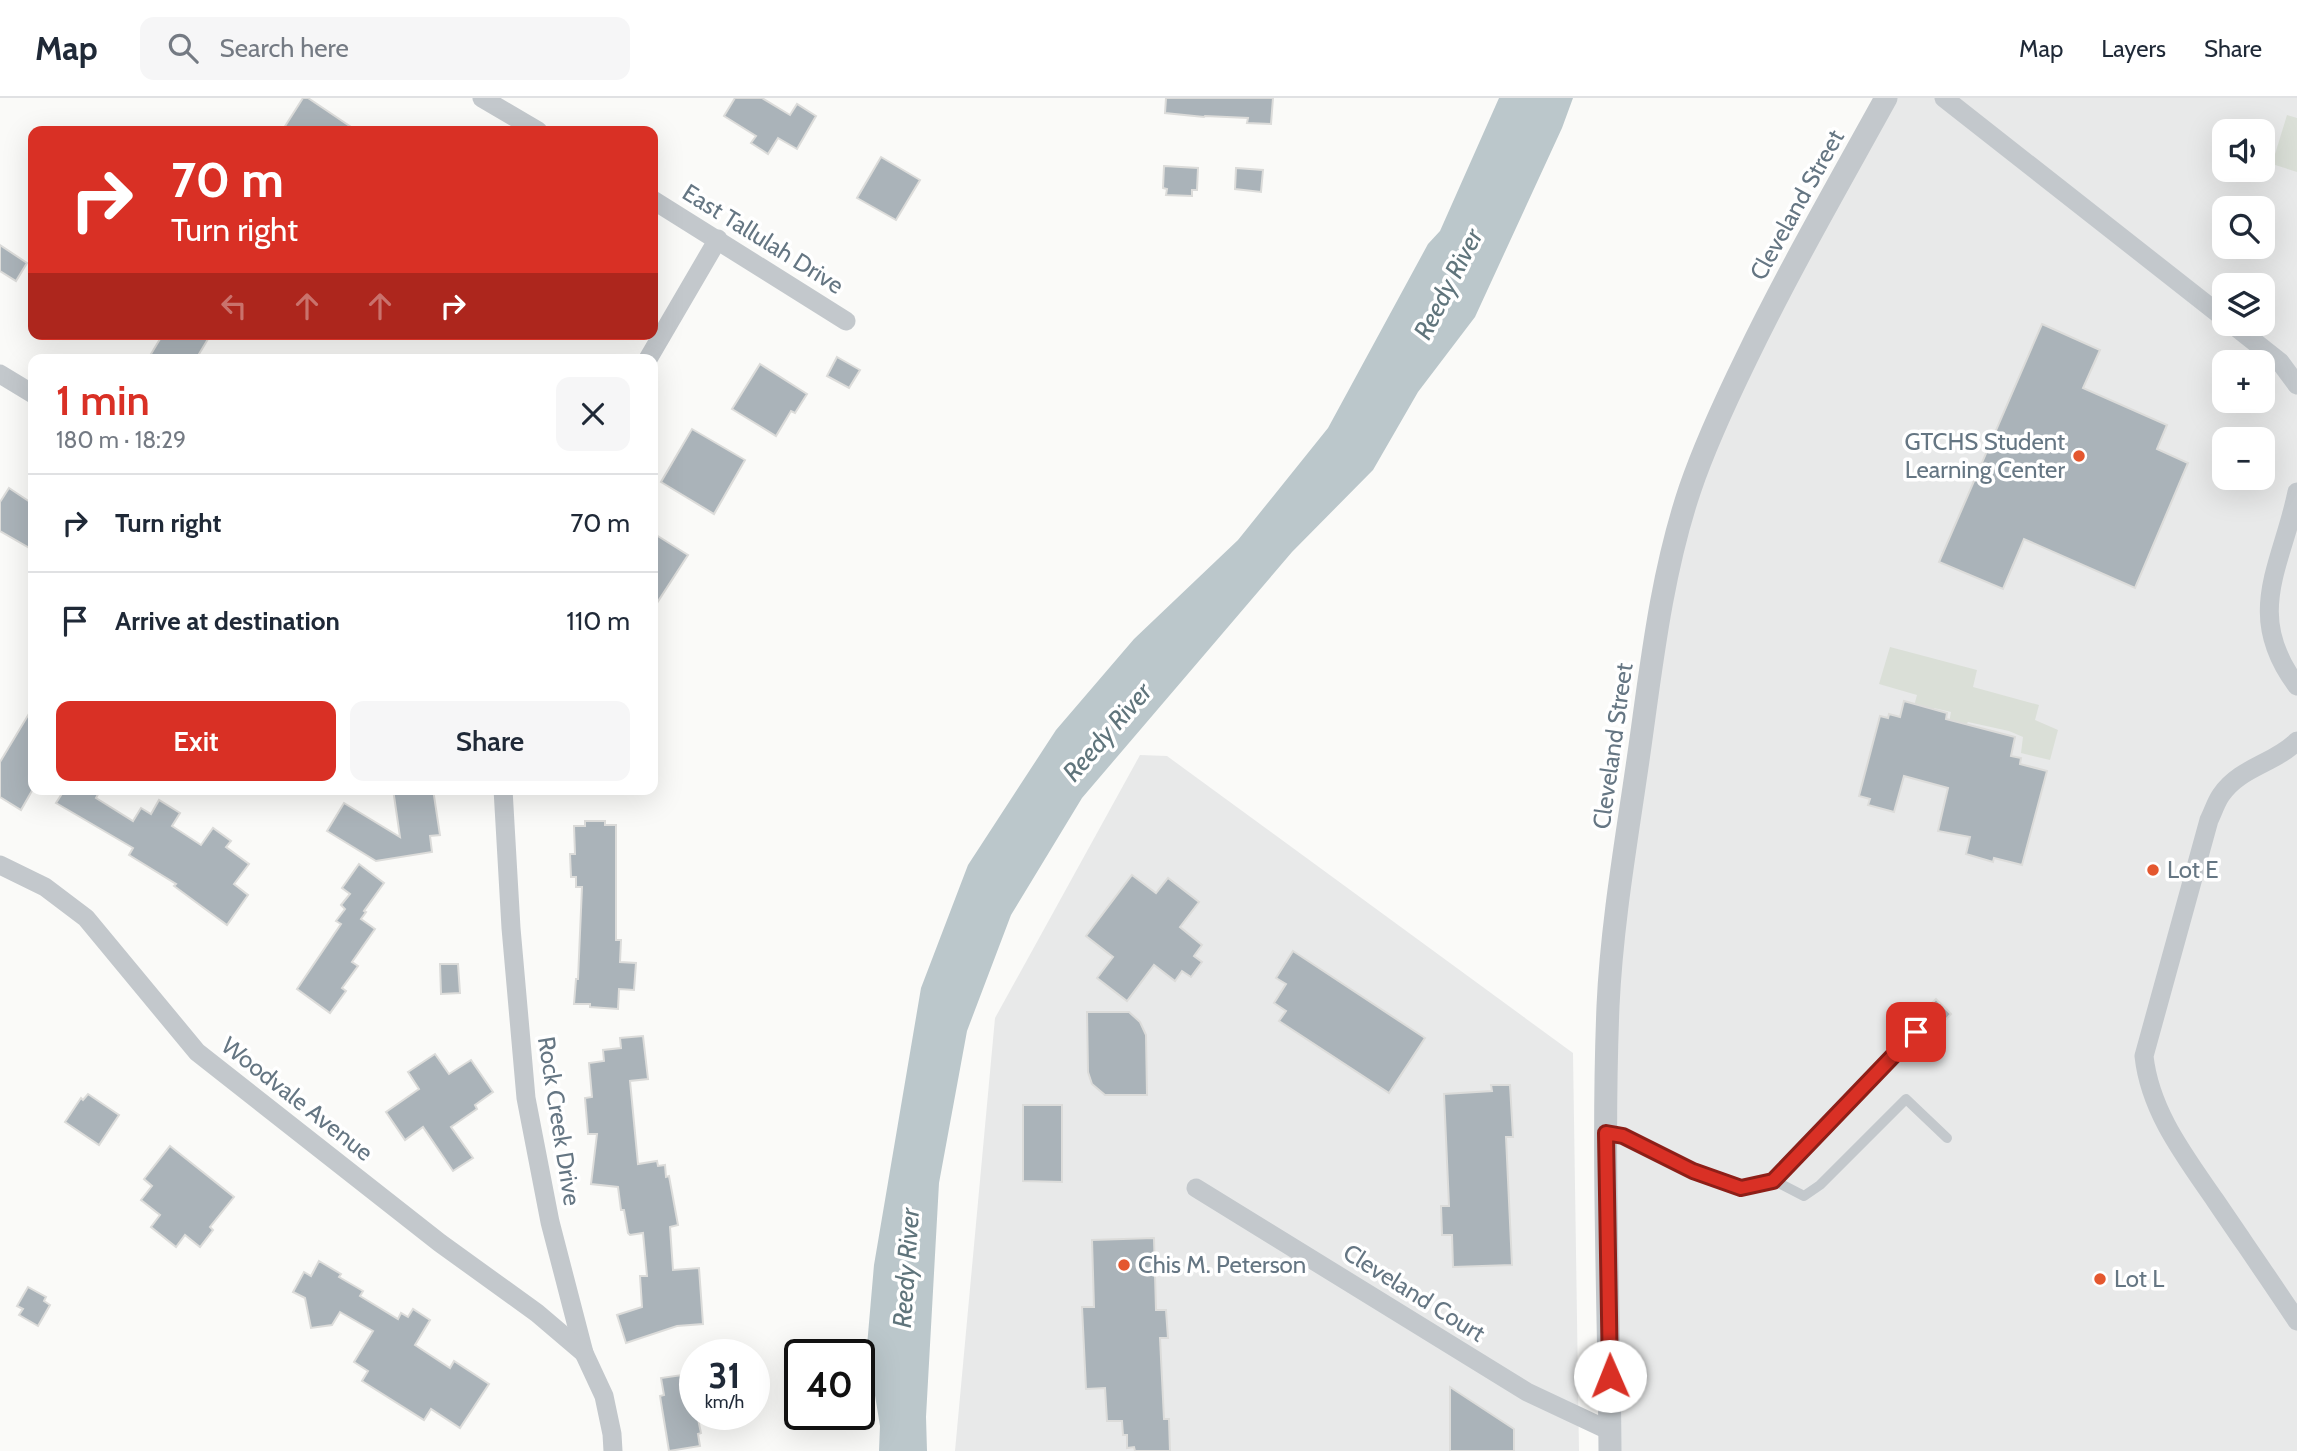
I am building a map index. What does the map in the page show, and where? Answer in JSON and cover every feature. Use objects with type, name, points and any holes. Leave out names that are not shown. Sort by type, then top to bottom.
[{"type":"street","points":[[482,98],[530,126]]},
{"type":"street","name":"Cleveland Street","points":[[1610,1441],[1606,1133],[1608,1002],[1618,901],[1655,636],[1673,550],[1690,490],[1718,417],[1776,298],[1886,98]]},
{"type":"street","points":[[1944,98],[2212,309]]},
{"type":"street","name":"East Tallulah Drive","points":[[658,203],[846,321]]},
{"type":"street","points":[[651,354],[718,239]]},
{"type":"street","points":[[2247,336],[2280,362],[2297,386]]},
{"type":"street","points":[[0,374],[28,391]]},
{"type":"street","points":[[2297,492],[2270,586],[2269,622],[2276,650],[2297,686]]},
{"type":"street","points":[[2297,741],[2287,751],[2236,778],[2220,796],[2209,820],[2144,1056],[2147,1080],[2160,1116],[2297,1321]]},
{"type":"street","name":"Rock Creek Drive","points":[[503,795],[511,928],[526,1098],[550,1223],[584,1353],[604,1396],[613,1451]]},
{"type":"street","name":"Woodvale Avenue","points":[[0,866],[45,887],[86,918],[197,1052],[440,1243],[537,1313],[584,1353]]},
{"type":"street","name":"Cleveland Court","points":[[1196,1188],[1610,1441]]},
{"type":"lane","points":[[1606,1133],[1623,1136],[1693,1171],[1741,1188],[1773,1181],[1916,1032]]},
{"type":"lane","points":[[1773,1181],[1804,1196],[1820,1185],[1906,1099],[1947,1138]]},
{"type":"shaded area","points":[[1886,98],[2297,98],[2297,1451],[1610,1451],[1608,1002],[1690,490]]},
{"type":"shaded area","points":[[2287,115],[2297,118],[2297,172],[2275,165],[2275,154]]},
{"type":"shaded area","points":[[1890,647],[1977,670],[1973,687],[2039,705],[2035,720],[2058,730],[2050,760],[2021,753],[2023,737],[2009,731],[1968,722],[1964,727],[1949,723],[1951,712],[1934,708],[1932,715],[1913,710],[1917,695],[1879,684]]},
{"type":"shaded area","points":[[1140,755],[1167,756],[1573,1053],[1579,1451],[955,1451],[995,1018]]},
{"type":"water","name":"Reedy River","points":[[1499,98],[1573,98],[1562,128],[1475,317],[1418,392],[1373,470],[1292,552],[1082,798],[1011,915],[967,1031],[939,1183],[926,1417],[927,1451],[879,1451],[875,1339],[868,1339],[874,1265],[921,988],[968,865],[1056,730],[1134,639],[1238,540],[1328,428],[1428,244],[1440,231]]},
{"type":"building","points":[[303,98],[308,98],[350,126],[285,126]]},
{"type":"building","points":[[735,98],[762,98],[790,115],[797,104],[816,116],[797,149],[778,138],[768,154],[751,143],[756,136],[724,116]]},
{"type":"building","points":[[1166,98],[1273,98],[1271,124],[1247,123],[1248,118],[1165,113]]},
{"type":"building","points":[[881,157],[920,180],[896,220],[857,198]]},
{"type":"building","points":[[1164,166],[1198,168],[1197,190],[1192,190],[1192,196],[1166,195],[1167,189],[1163,188]]},
{"type":"building","points":[[1236,168],[1263,170],[1261,192],[1235,189]]},
{"type":"building","points":[[0,245],[27,263],[16,281],[0,271]]},
{"type":"building","name":"GTCHS Student Learning Center","points":[[2042,324],[2100,350],[2083,388],[2167,425],[2157,449],[2188,463],[2135,588],[2024,539],[2003,589],[1939,562]]},
{"type":"building","points":[[159,340],[207,340],[199,354],[151,354]]},
{"type":"building","points":[[837,357],[860,370],[849,388],[827,376]]},
{"type":"building","points":[[760,364],[807,394],[795,413],[791,411],[776,436],[732,409]]},
{"type":"building","points":[[692,429],[745,460],[714,514],[661,482]]},
{"type":"building","points":[[9,488],[28,501],[28,547],[0,531],[0,502]]},
{"type":"building","points":[[658,536],[688,555],[658,601]]},
{"type":"building","points":[[1904,701],[1947,713],[1946,719],[2015,737],[2011,756],[2021,758],[2020,764],[2047,771],[2022,865],[1994,858],[1993,862],[1966,854],[1970,837],[1938,831],[1948,788],[1904,776],[1894,812],[1868,805],[1870,799],[1859,796],[1880,716],[1888,718],[1889,714],[1900,717]]},
{"type":"building","points":[[28,715],[30,795],[21,810],[0,797],[0,762]]},
{"type":"building","points":[[61,795],[98,795],[96,798],[133,821],[141,808],[151,814],[159,800],[180,813],[172,826],[201,845],[213,828],[231,841],[226,847],[249,864],[234,884],[248,895],[227,925],[174,886],[176,884],[129,855],[133,848],[56,803]]},
{"type":"building","points":[[394,795],[434,795],[440,835],[430,836],[432,852],[376,861],[327,831],[344,803],[400,837]]},
{"type":"building","points":[[585,821],[605,821],[605,825],[616,825],[616,940],[621,940],[620,962],[636,963],[634,990],[619,989],[618,1009],[574,1004],[578,979],[582,887],[576,887],[576,877],[571,877],[570,854],[575,854],[574,826],[585,826]]},
{"type":"building","points":[[359,864],[384,883],[361,919],[375,929],[352,962],[358,966],[342,988],[346,991],[330,1013],[297,989],[341,924],[336,921],[345,909],[341,905],[350,894],[342,888]]},
{"type":"building","points":[[1132,875],[1156,893],[1168,878],[1199,902],[1180,927],[1202,945],[1194,956],[1202,962],[1191,977],[1182,971],[1175,981],[1154,965],[1127,1001],[1097,978],[1113,957],[1086,936]]},
{"type":"building","points":[[1293,951],[1425,1038],[1389,1093],[1279,1021],[1286,1011],[1274,1003],[1286,984],[1276,978]]},
{"type":"building","points":[[440,964],[458,964],[460,993],[441,994]]},
{"type":"building","points":[[1936,999],[1951,1014],[1933,1033],[1917,1018]]},
{"type":"building","points":[[1087,1012],[1129,1012],[1140,1022],[1146,1035],[1147,1095],[1105,1095],[1092,1084],[1088,1072]]},
{"type":"building","points":[[643,1036],[648,1079],[630,1081],[638,1164],[657,1161],[658,1166],[665,1165],[678,1225],[670,1227],[673,1270],[699,1268],[703,1324],[677,1326],[626,1343],[617,1315],[642,1307],[640,1276],[647,1276],[643,1233],[628,1233],[618,1187],[591,1184],[597,1134],[588,1134],[585,1098],[592,1097],[589,1063],[604,1061],[603,1050],[621,1048],[620,1038]]},
{"type":"building","points":[[435,1054],[449,1074],[471,1060],[493,1092],[475,1105],[477,1109],[451,1127],[473,1158],[453,1171],[423,1127],[405,1140],[386,1112],[419,1089],[408,1072]]},
{"type":"building","points":[[1491,1085],[1510,1085],[1513,1137],[1506,1137],[1512,1265],[1453,1267],[1452,1235],[1442,1235],[1441,1206],[1449,1206],[1444,1094],[1492,1091]]},
{"type":"building","points":[[88,1094],[119,1115],[99,1145],[65,1122],[81,1098],[83,1100]]},
{"type":"building","points":[[1023,1105],[1062,1105],[1062,1182],[1023,1181]]},
{"type":"building","points":[[170,1146],[234,1197],[210,1227],[213,1230],[200,1247],[185,1235],[176,1247],[151,1227],[160,1215],[141,1200],[152,1186],[144,1179]]},
{"type":"building","points":[[1154,1238],[1156,1310],[1166,1310],[1168,1338],[1160,1338],[1164,1419],[1169,1419],[1170,1451],[1135,1451],[1134,1447],[1127,1448],[1127,1435],[1123,1435],[1122,1421],[1107,1421],[1105,1388],[1086,1389],[1082,1307],[1094,1307],[1092,1240]]},
{"type":"building","points":[[319,1261],[363,1291],[360,1296],[398,1319],[401,1313],[408,1317],[413,1309],[430,1320],[415,1345],[450,1368],[454,1361],[489,1384],[460,1428],[431,1409],[424,1420],[362,1381],[368,1371],[354,1362],[373,1331],[340,1312],[332,1325],[311,1328],[305,1298],[293,1292],[304,1272],[311,1276]]},
{"type":"building","points":[[28,1287],[46,1297],[44,1301],[50,1305],[38,1326],[19,1315],[23,1309],[17,1306]]},
{"type":"building","points":[[679,1375],[679,1430],[700,1430],[698,1434],[700,1446],[669,1451],[660,1396],[664,1395],[661,1378]]},
{"type":"building","points":[[1450,1387],[1514,1429],[1514,1451],[1450,1451]]},
{"type":"place","name":"GTCHS Student Learning Center","points":[[2079,456]]},
{"type":"place","name":"Lot E","points":[[2153,870]]},
{"type":"place","name":"Chis M. Peterson","points":[[1124,1265]]},
{"type":"place","name":"Lot L","points":[[2100,1279]]},
{"type":"route","points":[[1610,1376],[1606,1133],[1623,1136],[1693,1171],[1741,1188],[1773,1181],[1916,1032]]}]
